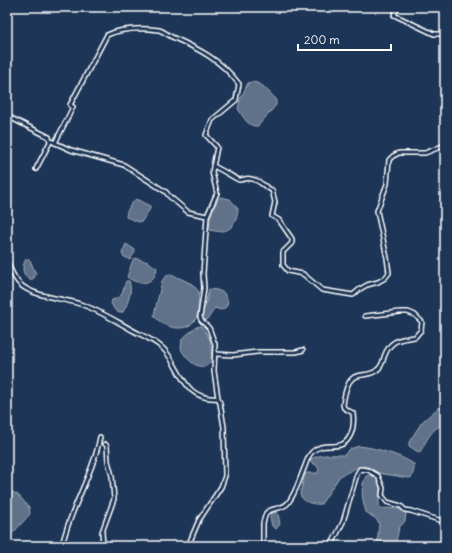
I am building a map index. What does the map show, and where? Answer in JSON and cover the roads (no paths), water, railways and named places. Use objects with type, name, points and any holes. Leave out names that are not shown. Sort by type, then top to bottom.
[{"type":"street","points":[[398,7],[394,15],[434,34],[445,34]]},
{"type":"street","points":[[55,143],[73,107],[70,105],[107,35],[114,32],[140,28],[161,31],[204,51],[219,63],[239,84],[236,100],[212,120],[206,135],[217,147],[212,172],[217,193],[207,216],[203,274],[204,288],[200,317],[208,328],[215,344],[214,371],[224,427],[225,476],[221,487],[200,520],[188,546]]},
{"type":"street","points":[[7,116],[44,134],[51,141],[71,150],[124,165],[166,192],[188,212],[207,216]]},
{"type":"street","points":[[36,169],[51,141]]},
{"type":"street","points":[[213,166],[224,170],[238,180],[246,178],[255,180],[272,190],[275,202],[272,216],[279,220],[292,239],[292,243],[283,252],[283,265],[288,271],[303,274],[322,290],[353,295],[367,285],[385,278],[389,273],[377,211],[387,184],[389,160],[393,156],[399,154],[426,153],[445,144]]},
{"type":"street","points":[[7,260],[15,278],[22,286],[35,293],[89,308],[158,344],[167,353],[186,386],[197,394],[207,398],[218,398]]},
{"type":"street","points":[[263,546],[263,524],[266,513],[271,509],[283,507],[291,498],[310,453],[324,446],[346,444],[349,439],[354,425],[353,413],[344,408],[343,405],[350,380],[357,376],[376,372],[382,364],[387,349],[397,340],[415,337],[421,330],[422,322],[413,314],[400,312],[365,316]]},
{"type":"street","points":[[215,354],[233,355],[256,352],[296,352],[303,350]]},
{"type":"street","points":[[62,546],[74,507],[94,459],[100,437]]},
{"type":"street","points":[[103,546],[103,525],[114,499],[107,446],[105,444]]},
{"type":"street","points":[[331,546],[343,522],[360,470],[368,470],[378,476],[383,488],[382,495],[388,502],[401,506],[405,510],[445,522]]},
{"type":"water","points":[[255,82],[265,88],[276,99],[276,105],[258,126],[248,123],[238,109],[240,100],[248,83]]},
{"type":"water","points":[[220,197],[230,199],[238,209],[236,220],[227,230],[210,230],[209,228],[212,212]]},
{"type":"water","points":[[136,199],[150,206],[150,209],[142,221],[139,222],[126,217],[129,207]]},
{"type":"water","points":[[126,244],[134,249],[135,252],[130,260],[123,256],[122,253]]},
{"type":"water","points":[[135,258],[148,262],[157,268],[156,274],[150,281],[141,283],[127,277]]},
{"type":"water","points":[[26,259],[30,260],[36,274],[34,278],[30,280],[23,271],[23,265]]},
{"type":"water","points":[[171,274],[192,284],[199,292],[196,318],[187,327],[175,328],[168,326],[157,320],[154,315],[162,281],[165,277]]},
{"type":"water","points":[[126,281],[129,281],[130,285],[129,297],[123,312],[119,313],[114,309],[111,303],[112,300],[121,295]]},
{"type":"water","points":[[209,289],[224,293],[228,302],[226,307],[221,310],[215,308],[207,320],[203,320],[202,314]]},
{"type":"water","points":[[201,326],[209,338],[211,347],[211,362],[205,367],[193,364],[185,356],[181,349],[182,339],[196,327]]},
{"type":"water","points":[[438,408],[445,408],[445,425],[436,428],[433,431],[420,452],[418,452],[409,446],[409,442],[422,422]]},
{"type":"water","points":[[359,446],[388,452],[404,458],[415,465],[412,477],[409,478],[378,473],[365,466],[358,467],[340,476],[321,504],[305,501],[301,497],[300,494],[305,474],[318,473],[319,469],[316,465],[309,461],[312,458],[330,455],[344,455],[350,449]]},
{"type":"water","points":[[372,475],[379,482],[380,486],[380,508],[398,509],[406,513],[405,521],[399,528],[395,546],[377,546],[379,523],[366,512],[363,503],[362,494],[364,480],[366,476]]},
{"type":"water","points":[[11,491],[18,495],[29,507],[30,514],[12,534],[7,533],[7,492]]},
{"type":"water","points":[[276,512],[278,513],[280,524],[276,529],[272,526],[270,517],[271,514]]}]
